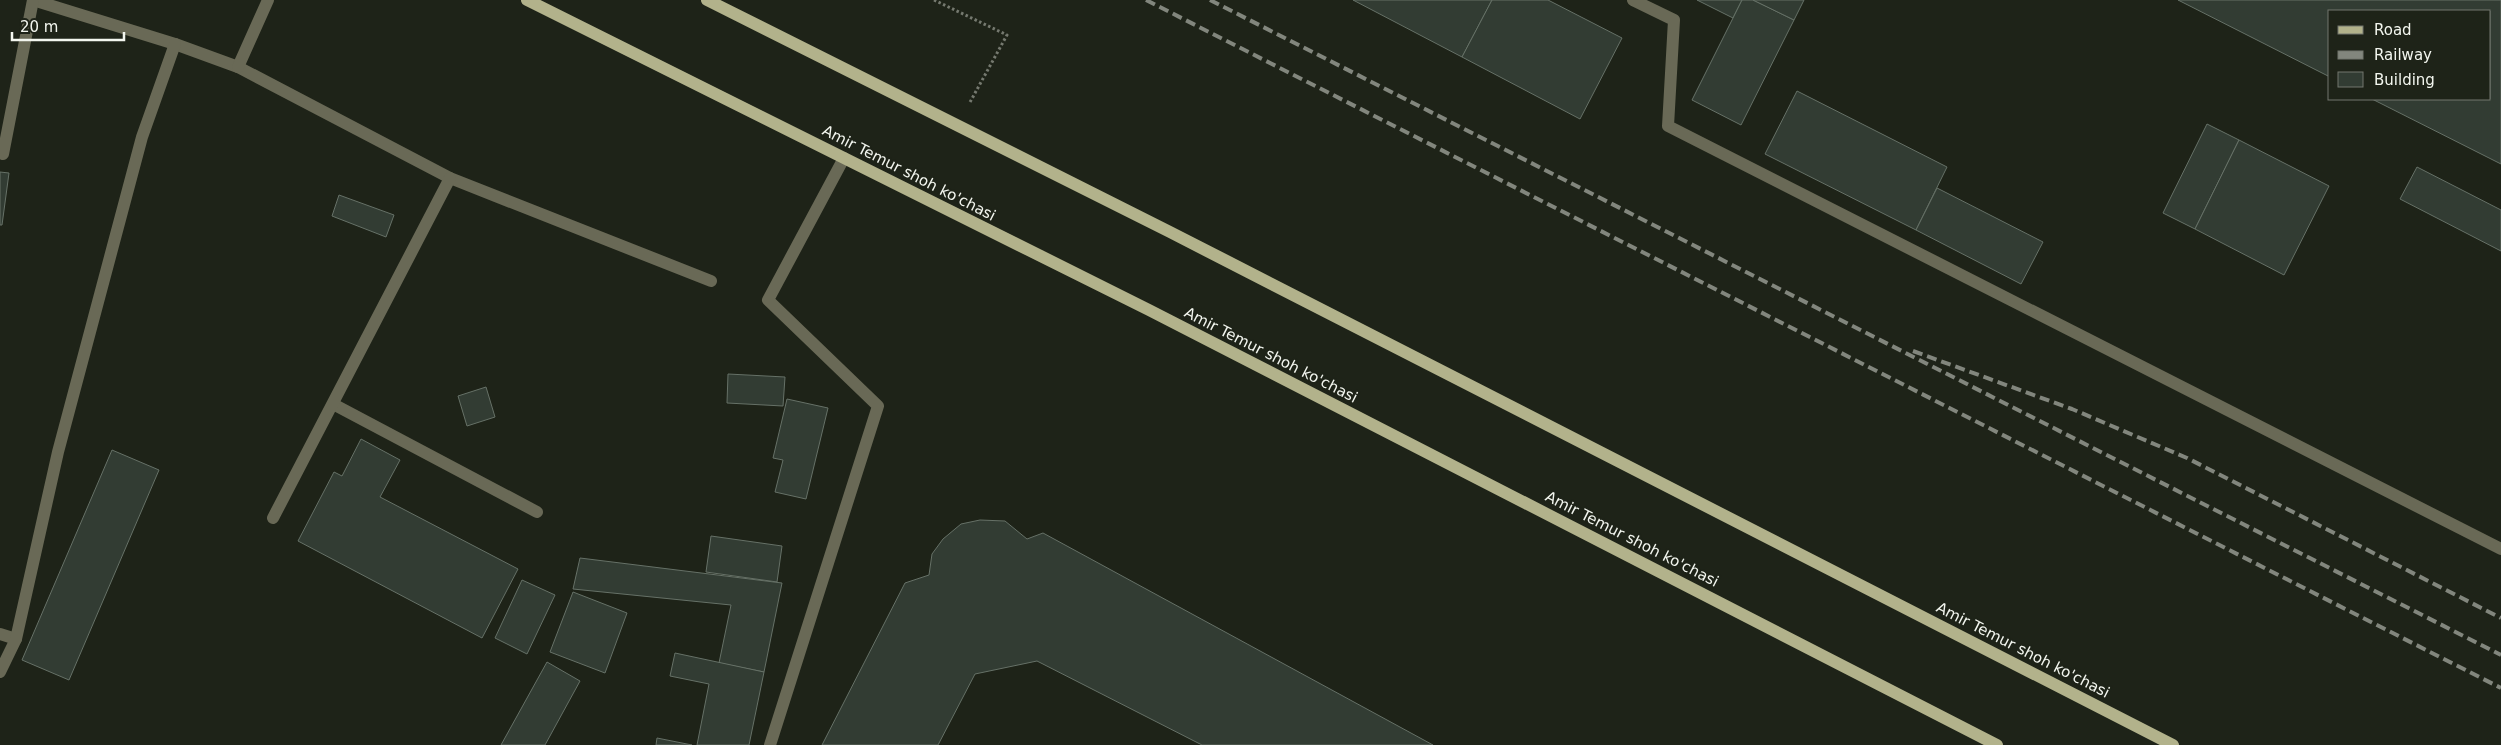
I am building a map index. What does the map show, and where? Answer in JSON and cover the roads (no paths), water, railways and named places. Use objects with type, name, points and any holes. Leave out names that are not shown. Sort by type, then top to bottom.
[{"type":"main road","name":"Amir Temur shoh ko'chasi","points":[[527,0],[1148,310],[1997,745]]},
{"type":"main road","name":"Amir Temur shoh ko'chasi","points":[[707,0],[1179,236],[2173,745]]},
{"type":"lane","points":[[3,154],[33,0],[175,44],[238,67],[450,178],[711,281]]},
{"type":"lane","points":[[238,67],[268,0]]},
{"type":"lane","points":[[1633,0],[1674,20],[1668,126],[2501,550]]},
{"type":"lane","points":[[0,672],[16,639],[58,452],[142,137],[175,44]]},
{"type":"lane","points":[[770,745],[878,406],[768,300],[844,158]]},
{"type":"lane","points":[[273,518],[450,178]]},
{"type":"lane","points":[[333,404],[537,512]]},
{"type":"lane","points":[[0,634],[16,639]]},
{"type":"railway","points":[[1146,0],[2501,688]]},
{"type":"railway","points":[[1210,0],[2501,655]]},
{"type":"railway","points":[[1913,351],[2072,409],[2187,458],[2501,618]]}]
